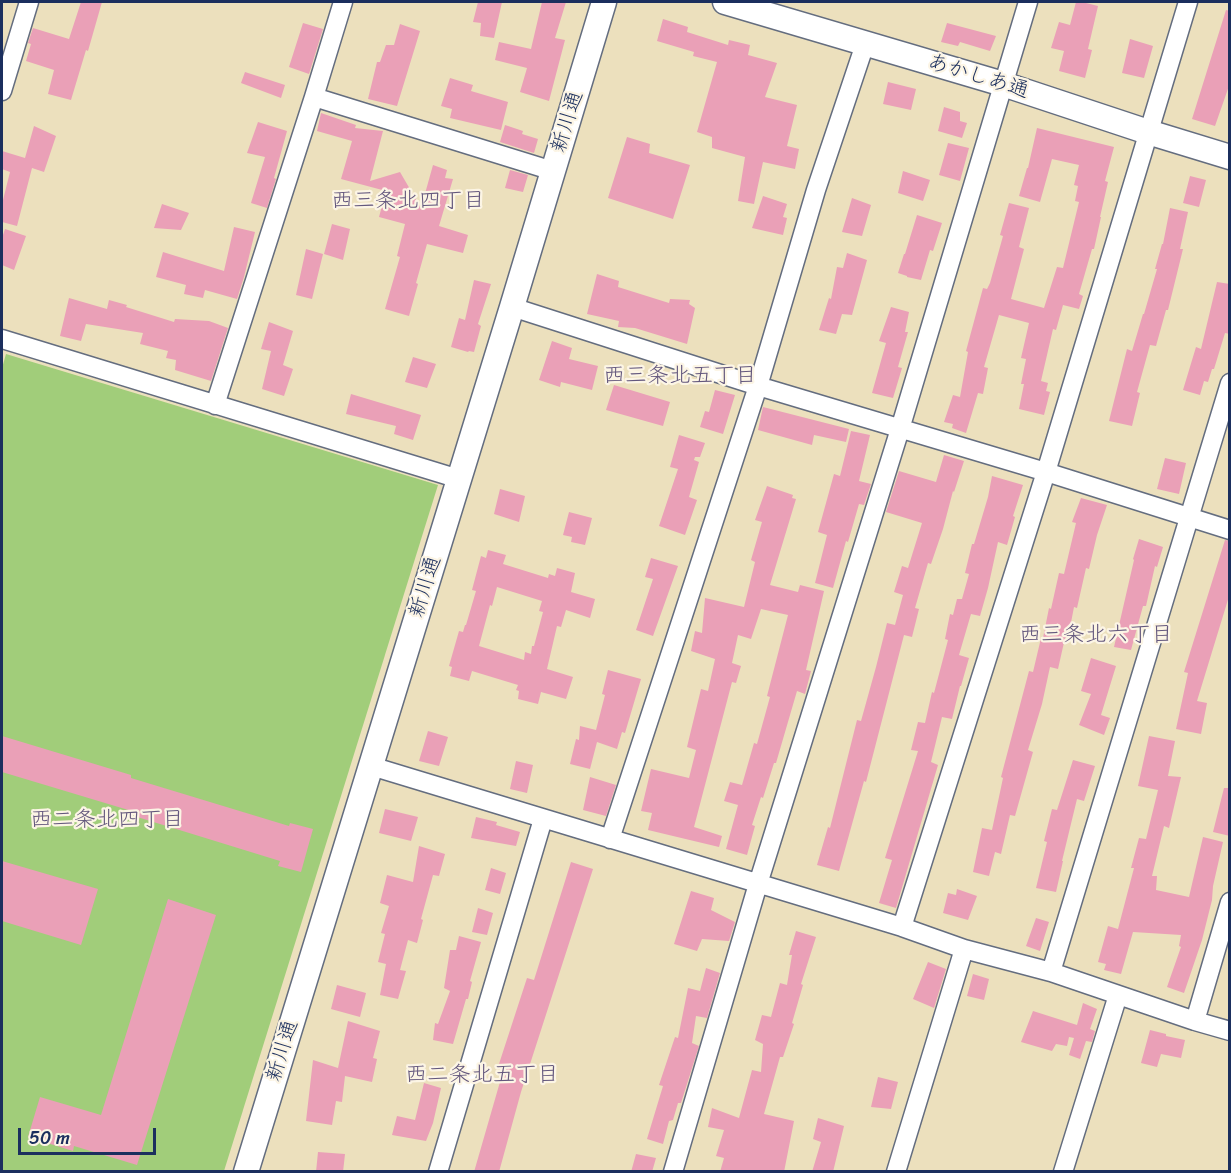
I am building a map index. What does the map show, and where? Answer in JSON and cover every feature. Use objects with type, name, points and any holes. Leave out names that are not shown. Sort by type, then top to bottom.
[{"type":"street","points":[[2,91],[29,2]]},
{"type":"street","points":[[215,405],[343,2]]},
{"type":"street","name":"新川通","points":[[246,1172],[604,2]]},
{"type":"street","name":"あかしあ通","points":[[725,2],[1003,84],[1148,132],[1228,153]]},
{"type":"street","points":[[673,1172],[758,884],[900,429],[1028,2]]},
{"type":"street","points":[[902,927],[1046,472],[1188,2]]},
{"type":"street","points":[[610,839],[758,386],[816,190],[865,44]]},
{"type":"street","points":[[314,97],[553,171]]},
{"type":"street","points":[[512,308],[758,386],[1230,530]]},
{"type":"street","points":[[2,339],[459,479]]},
{"type":"street","points":[[1051,972],[1230,382]]},
{"type":"street","points":[[371,766],[902,927],[964,949],[1051,972],[1230,1031]]},
{"type":"street","points":[[438,1172],[543,819]]},
{"type":"street","points":[[1195,1021],[1230,902]]},
{"type":"street","points":[[896,1172],[964,949]]},
{"type":"street","points":[[1063,1172],[1118,995]]},
{"type":"green space","points":[[6,354],[438,485],[224,1171],[2,1172],[2,368]]},
{"type":"building","points":[[81,2],[102,2],[71,100],[48,94],[54,70],[26,61],[33,28],[69,39]]},
{"type":"building","points":[[478,2],[502,2],[494,38],[480,36],[481,23],[473,22]]},
{"type":"building","points":[[542,2],[566,2],[555,38],[565,40],[549,101],[520,92],[527,68],[495,60],[499,42],[531,49]]},
{"type":"building","points":[[1076,2],[1098,6],[1088,49],[1092,50],[1085,78],[1059,71],[1064,51],[1051,48],[1059,22],[1070,25]]},
{"type":"building","points":[[1226,10],[1230,11],[1230,83],[1215,126],[1192,119]]},
{"type":"building","points":[[663,19],[688,27],[687,32],[728,45],[729,40],[750,45],[748,55],[777,63],[765,97],[797,105],[787,146],[799,149],[795,169],[763,162],[754,204],[738,201],[745,157],[712,148],[712,137],[697,132],[717,62],[693,56],[694,52],[657,41]]},
{"type":"building","points":[[303,23],[323,29],[309,74],[289,67]]},
{"type":"building","points":[[947,23],[996,36],[990,51],[960,42],[958,46],[941,42]]},
{"type":"building","points":[[400,24],[420,31],[397,106],[368,99],[377,62],[380,62],[386,45],[394,45]]},
{"type":"building","points":[[1130,39],[1153,46],[1144,78],[1122,73]]},
{"type":"building","points":[[245,72],[285,85],[281,98],[241,83]]},
{"type":"building","points":[[450,78],[473,85],[471,91],[508,102],[501,130],[450,118],[452,109],[441,106]]},
{"type":"building","points":[[888,82],[916,89],[911,110],[883,104]]},
{"type":"building","points":[[944,107],[960,112],[960,121],[967,123],[962,138],[938,131]]},
{"type":"building","points":[[321,113],[356,125],[355,128],[383,131],[370,181],[400,172],[421,208],[433,165],[447,170],[445,178],[453,179],[439,226],[468,235],[463,253],[427,244],[409,316],[385,309],[400,257],[397,256],[405,224],[379,217],[386,191],[341,179],[352,141],[317,131]]},
{"type":"building","points":[[258,122],[287,131],[267,208],[251,203],[265,157],[247,153]]},
{"type":"building","points":[[505,125],[538,139],[534,153],[500,142]]},
{"type":"building","points":[[34,126],[56,136],[44,172],[32,168],[17,226],[2,222],[2,204],[10,172],[2,169],[2,151],[25,158]]},
{"type":"building","points":[[1037,128],[1114,147],[1105,181],[1108,182],[1094,249],[1092,249],[1079,294],[1083,296],[1079,309],[1063,305],[1056,330],[1053,329],[1041,381],[1048,383],[1046,391],[1050,392],[1044,415],[1019,409],[1026,359],[1021,358],[1029,323],[999,315],[984,367],[988,368],[983,394],[978,393],[966,433],[952,428],[953,424],[944,422],[953,395],[960,397],[968,352],[966,351],[983,288],[987,289],[990,283],[1009,203],[1029,208],[1019,247],[1024,249],[1011,299],[1044,308],[1057,267],[1063,268],[1079,202],[1075,201],[1078,186],[1074,185],[1079,165],[1052,159],[1040,202],[1019,196]]},
{"type":"building","points":[[627,137],[650,144],[649,153],[690,165],[673,219],[608,198]]},
{"type":"building","points":[[948,143],[969,148],[960,181],[939,175]]},
{"type":"building","points":[[510,170],[528,175],[523,192],[505,188]]},
{"type":"building","points":[[903,171],[930,180],[923,201],[898,193]]},
{"type":"building","points":[[1190,176],[1206,180],[1199,207],[1183,203]]},
{"type":"building","points":[[763,196],[787,204],[783,217],[787,218],[783,235],[752,228]]},
{"type":"building","points":[[852,198],[871,205],[862,236],[842,232]]},
{"type":"building","points":[[162,204],[189,213],[181,230],[154,228]]},
{"type":"building","points":[[1170,208],[1188,212],[1180,249],[1183,249],[1168,310],[1166,310],[1156,346],[1150,345],[1137,392],[1140,393],[1132,426],[1109,421],[1127,349],[1132,351],[1157,269],[1155,269]]},
{"type":"building","points":[[917,215],[942,223],[933,251],[930,250],[921,280],[898,273]]},
{"type":"building","points":[[332,224],[350,229],[343,260],[324,254]]},
{"type":"building","points":[[234,227],[255,232],[237,299],[205,290],[203,298],[184,294],[186,285],[156,277],[163,252],[224,271]]},
{"type":"building","points":[[5,229],[26,236],[14,270],[2,265],[2,238]]},
{"type":"building","points":[[306,249],[323,254],[312,299],[296,295]]},
{"type":"building","points":[[847,253],[867,260],[852,315],[842,314],[836,334],[819,330],[829,298],[831,299],[837,267],[843,268]]},
{"type":"building","points":[[597,274],[619,281],[618,287],[669,303],[670,299],[690,300],[689,304],[695,308],[687,344],[635,328],[618,327],[619,321],[587,314]]},
{"type":"building","points":[[474,280],[491,284],[478,324],[481,326],[474,352],[468,352],[451,347],[459,318],[465,320]]},
{"type":"building","points":[[1217,282],[1230,284],[1230,334],[1225,333],[1214,369],[1212,369],[1208,382],[1204,381],[1200,395],[1183,390],[1196,347],[1201,349]]},
{"type":"building","points":[[69,298],[107,309],[109,300],[174,322],[175,319],[209,321],[228,328],[211,381],[175,370],[176,360],[166,358],[168,351],[140,344],[143,333],[86,324],[81,341],[60,336]]},
{"type":"building","points":[[891,307],[909,312],[905,332],[908,332],[898,367],[902,368],[893,398],[872,393],[886,343],[879,341]]},
{"type":"building","points":[[269,322],[293,331],[283,365],[293,369],[284,396],[262,389],[271,351],[261,349]]},
{"type":"building","points":[[552,341],[572,348],[569,359],[598,366],[592,390],[561,382],[560,387],[539,380]]},
{"type":"building","points":[[413,357],[436,364],[427,388],[405,382]]},
{"type":"building","points":[[614,385],[670,402],[663,426],[606,410]]},
{"type":"building","points":[[715,390],[735,395],[723,434],[700,427],[705,411],[709,412]]},
{"type":"building","points":[[351,394],[421,415],[413,440],[394,434],[396,426],[346,414]]},
{"type":"building","points":[[763,407],[849,429],[846,442],[814,435],[812,445],[758,430]]},
{"type":"building","points":[[851,431],[870,435],[859,481],[871,484],[864,505],[859,504],[833,588],[815,583],[827,535],[818,532],[834,474],[840,476]]},
{"type":"building","points":[[679,435],[705,443],[700,457],[695,457],[694,460],[699,462],[689,497],[697,500],[685,535],[659,526],[678,469],[670,467]]},
{"type":"building","points":[[944,455],[964,461],[931,564],[928,563],[915,608],[919,609],[912,637],[904,635],[866,782],[864,781],[839,871],[817,865],[828,827],[830,828],[857,720],[861,721],[887,623],[895,625],[903,595],[894,592],[902,566],[908,568],[922,523],[886,512],[899,471],[936,482]]},
{"type":"building","points":[[1165,458],[1186,463],[1179,494],[1157,489]]},
{"type":"building","points":[[992,476],[1023,485],[1007,545],[998,542],[980,616],[971,614],[959,655],[969,658],[952,719],[942,717],[931,762],[938,765],[896,908],[879,903],[892,860],[885,858],[918,751],[911,750],[918,722],[925,723],[948,640],[945,639],[950,614],[953,615],[957,599],[962,599],[969,574],[965,573],[972,544],[974,544],[988,497]]},
{"type":"building","points":[[767,486],[793,495],[792,498],[796,499],[770,585],[798,592],[800,585],[824,591],[806,670],[811,671],[805,694],[797,691],[776,763],[774,763],[752,825],[755,826],[747,855],[726,849],[738,805],[724,801],[730,782],[742,785],[754,743],[757,744],[788,615],[761,609],[751,639],[738,635],[732,663],[741,666],[736,683],[732,682],[694,827],[722,836],[719,847],[648,830],[652,813],[641,811],[651,769],[689,778],[696,750],[687,747],[701,689],[708,691],[715,659],[691,651],[695,631],[702,633],[705,598],[744,607],[755,562],[751,560],[762,522],[755,520]]},
{"type":"building","points":[[500,489],[525,496],[519,522],[494,514]]},
{"type":"building","points":[[1081,498],[1107,505],[1089,569],[1086,568],[1077,608],[1074,607],[1068,638],[1065,638],[1058,669],[1050,667],[1028,750],[1033,752],[1015,816],[1010,815],[1001,854],[995,852],[989,876],[973,872],[982,828],[992,830],[1003,778],[1001,777],[1029,671],[1033,672],[1059,573],[1064,574],[1076,523],[1072,522]]},
{"type":"building","points":[[569,512],[592,518],[585,545],[571,542],[572,537],[563,535]]},
{"type":"building","points":[[1139,539],[1163,547],[1157,567],[1155,566],[1146,606],[1143,606],[1131,650],[1114,647]]},
{"type":"building","points":[[1225,540],[1230,541],[1230,593],[1197,701],[1207,703],[1201,734],[1176,729],[1188,673],[1184,672]]},
{"type":"building","points":[[488,550],[506,555],[503,564],[548,578],[549,574],[555,576],[557,568],[575,573],[571,592],[595,599],[590,618],[566,610],[561,627],[557,626],[547,669],[573,677],[566,699],[541,692],[538,704],[518,699],[519,691],[516,690],[518,685],[472,671],[469,681],[450,676],[452,667],[449,666],[459,631],[463,632],[466,625],[476,591],[472,590],[481,556],[486,558]],"holes":[[[497,587],[542,601],[539,611],[543,612],[534,646],[532,646],[531,654],[525,652],[524,660],[479,646]]]},
{"type":"building","points":[[651,558],[678,566],[653,636],[636,630],[653,579],[645,577]]},
{"type":"building","points":[[1091,658],[1116,666],[1101,715],[1110,718],[1104,735],[1079,725],[1091,694],[1081,691]]},
{"type":"building","points":[[608,670],[641,679],[625,733],[622,732],[617,749],[597,742],[590,769],[570,764],[576,739],[579,740],[580,726],[596,730],[605,695],[602,694]]},
{"type":"building","points":[[428,731],[448,737],[439,766],[419,761]]},
{"type":"building","points":[[2,736],[289,826],[290,823],[313,829],[301,872],[278,866],[280,861],[134,816],[135,812],[2,772]]},
{"type":"building","points":[[1149,736],[1175,741],[1168,776],[1181,777],[1169,828],[1164,826],[1152,876],[1157,876],[1156,890],[1189,897],[1203,837],[1223,842],[1202,940],[1184,993],[1167,987],[1181,947],[1179,946],[1181,935],[1133,932],[1121,974],[1104,970],[1106,964],[1098,962],[1108,926],[1118,929],[1134,868],[1131,868],[1139,838],[1146,839],[1158,790],[1138,786]]},
{"type":"building","points":[[1073,760],[1095,766],[1084,801],[1077,799],[1056,892],[1036,888],[1052,809],[1057,810]]},
{"type":"building","points":[[516,761],[533,765],[527,793],[510,789]]},
{"type":"building","points":[[590,777],[616,785],[606,816],[583,810]]},
{"type":"building","points":[[1224,788],[1230,788],[1230,836],[1213,832]]},
{"type":"building","points":[[385,809],[418,817],[411,841],[379,833]]},
{"type":"building","points":[[476,817],[497,822],[496,825],[520,832],[516,846],[471,838]]},
{"type":"building","points":[[419,846],[445,854],[439,876],[433,875],[417,943],[408,940],[400,970],[406,971],[398,999],[380,995],[386,964],[378,962],[385,934],[381,933],[389,906],[380,903],[387,875],[413,882]]},
{"type":"building","points":[[2,861],[98,889],[81,945],[2,921]]},
{"type":"building","points":[[571,862],[593,869],[521,1092],[499,1172],[474,1172],[504,1068],[498,1067],[527,978],[534,980]]},
{"type":"building","points":[[491,868],[506,873],[500,894],[485,890]]},
{"type":"building","points":[[957,889],[977,896],[968,920],[943,913],[948,893],[956,895]]},
{"type":"building","points":[[691,891],[714,898],[711,910],[735,922],[729,941],[702,939],[697,951],[674,944]]},
{"type":"building","points":[[168,899],[216,915],[137,1165],[74,1146],[73,1151],[28,1137],[40,1097],[101,1115]]},
{"type":"building","points":[[478,908],[493,913],[487,935],[472,932]]},
{"type":"building","points":[[1036,918],[1049,922],[1040,951],[1026,946]]},
{"type":"building","points":[[796,931],[816,937],[801,984],[803,985],[792,1023],[794,1024],[783,1057],[780,1057],[764,1114],[794,1121],[784,1172],[720,1172],[724,1158],[716,1156],[724,1130],[708,1127],[712,1108],[739,1118],[752,1070],[761,1072],[763,1044],[755,1040],[762,1015],[771,1017],[780,983],[787,985],[792,955],[789,955]]},
{"type":"building","points":[[459,936],[481,942],[470,981],[472,982],[468,999],[466,999],[453,1044],[433,1040],[435,1023],[438,1024],[450,991],[444,988],[450,950],[456,950]]},
{"type":"building","points":[[928,962],[946,969],[934,1008],[913,999]]},
{"type":"building","points":[[706,968],[720,973],[707,1018],[696,1016],[692,1043],[699,1046],[681,1103],[678,1103],[673,1120],[669,1121],[663,1144],[647,1139],[663,1086],[659,1085],[675,1037],[678,1038],[688,988],[700,991]]},
{"type":"building","points":[[973,974],[989,979],[984,1000],[967,996]]},
{"type":"building","points":[[337,985],[366,993],[360,1017],[331,1009]]},
{"type":"building","points":[[1083,1003],[1097,1009],[1090,1029],[1095,1031],[1092,1042],[1086,1041],[1080,1059],[1069,1055],[1074,1038],[1069,1037],[1067,1046],[1056,1044],[1052,1051],[1021,1042],[1033,1011],[1077,1025]]},
{"type":"building","points":[[348,1021],[380,1031],[373,1058],[377,1059],[372,1082],[345,1076],[342,1102],[336,1101],[332,1125],[306,1121],[313,1060],[338,1068]]},
{"type":"building","points":[[1150,1030],[1185,1040],[1181,1058],[1161,1054],[1157,1067],[1141,1063]]},
{"type":"building","points":[[878,1077],[898,1082],[891,1109],[871,1107]]},
{"type":"building","points":[[424,1083],[441,1088],[433,1123],[426,1141],[392,1135],[397,1116],[415,1120]]},
{"type":"building","points":[[818,1118],[844,1126],[833,1172],[812,1172],[821,1142],[813,1139]]},
{"type":"building","points":[[318,1152],[345,1154],[343,1172],[316,1172]]},
{"type":"building","points":[[636,1154],[656,1158],[652,1172],[631,1172]]},
{"type":"district","name":"西三条北四丁目","points":[[408,201]]},
{"type":"district","name":"西三条北五丁目","points":[[680,376]]},
{"type":"district","name":"西三条北六丁目","points":[[1096,635]]},
{"type":"district","name":"西二条北四丁目","points":[[107,820]]},
{"type":"district","name":"西二条北五丁目","points":[[482,1075]]}]
